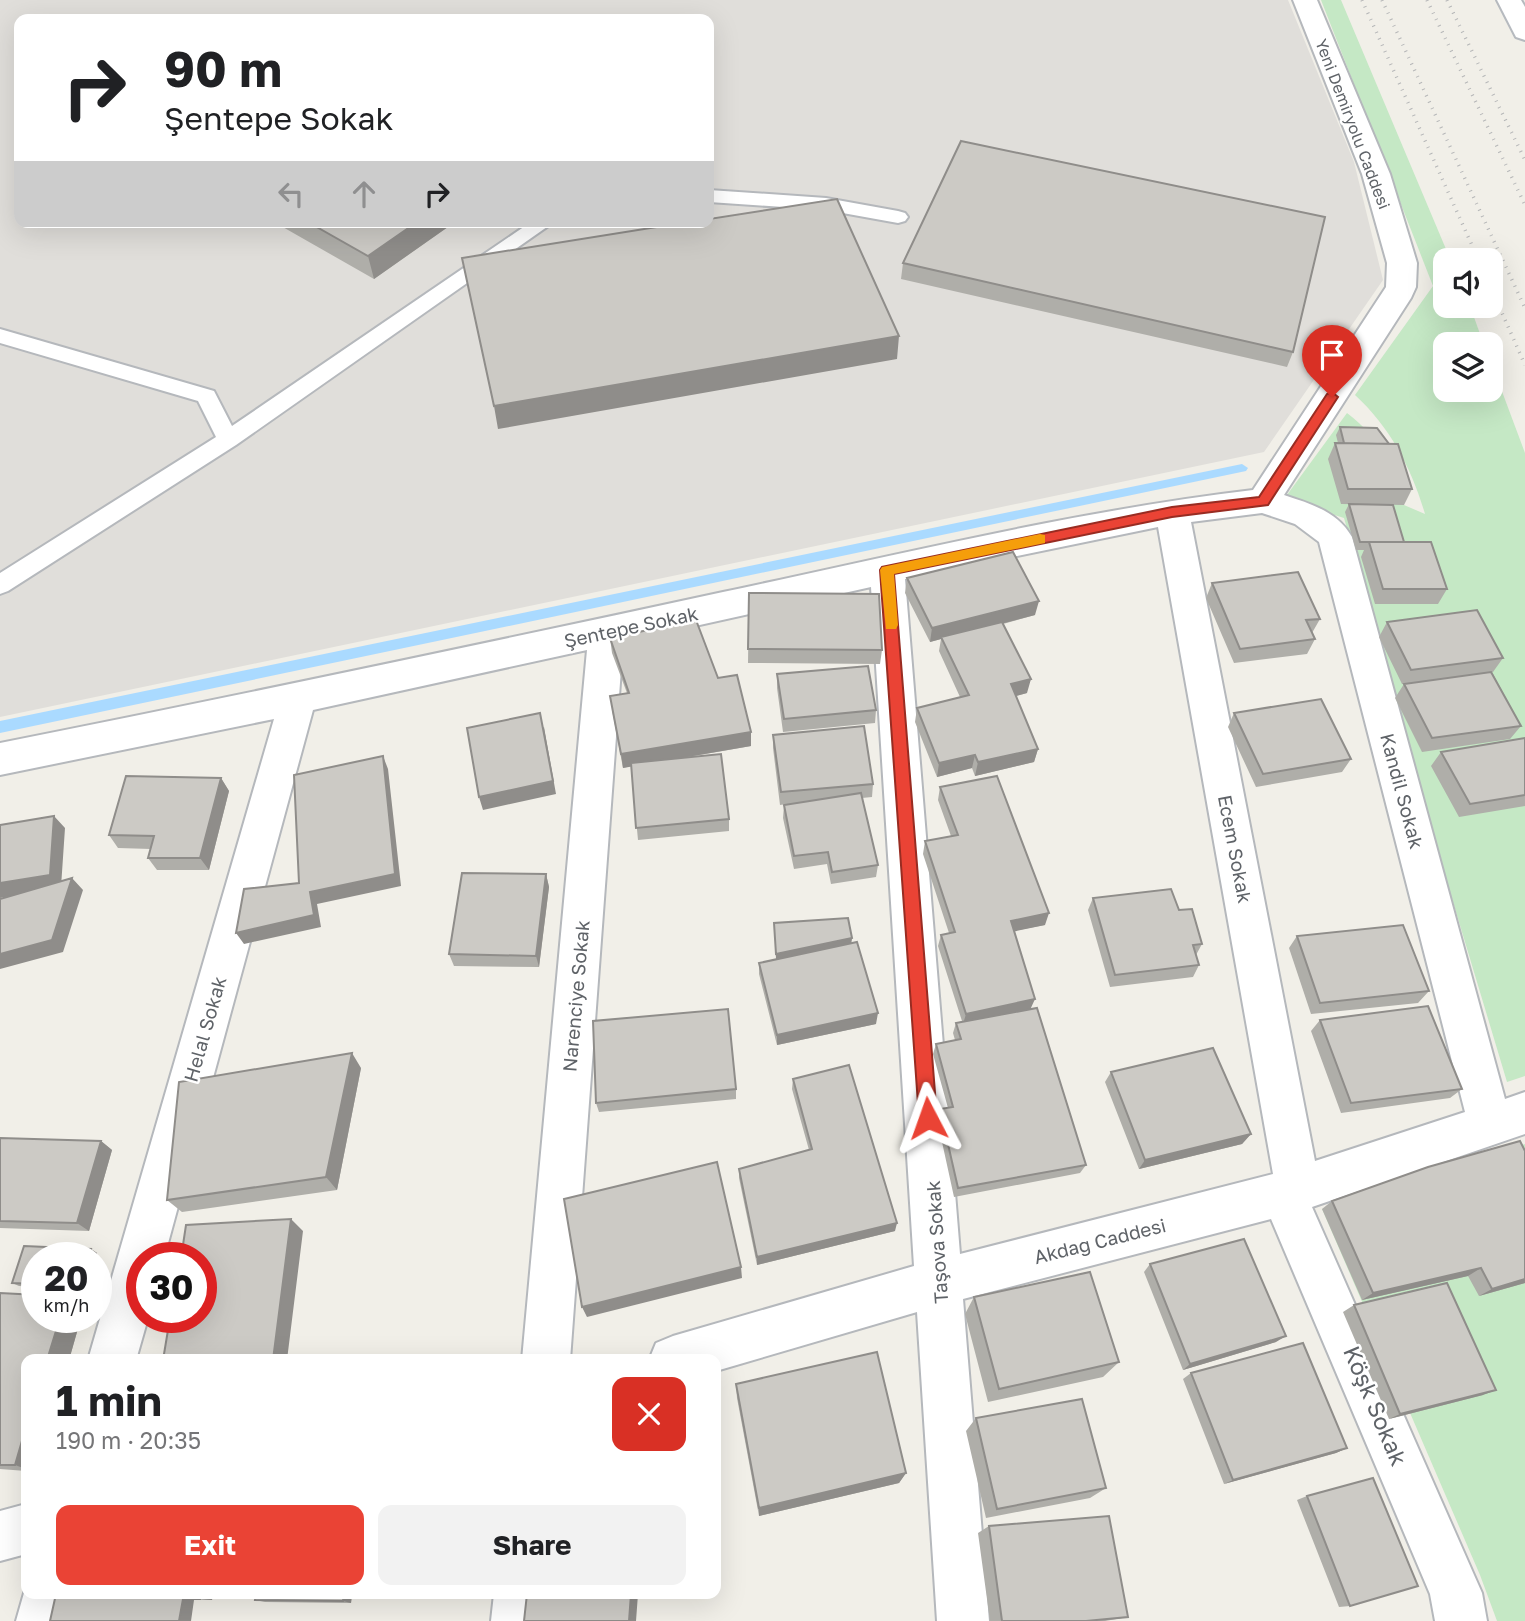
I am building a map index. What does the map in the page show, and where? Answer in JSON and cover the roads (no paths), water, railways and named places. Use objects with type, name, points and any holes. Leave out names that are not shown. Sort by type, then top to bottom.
[{"type":"street","name":"Yeni Demiryolu Caddesi","points":[[1263,501],[1396,298],[1403,276],[1376,174],[1306,0]]},
{"type":"street","points":[[1509,0],[1525,32]]},
{"type":"street","name":"Şentepe Sokak","points":[[0,759],[298,699],[887,570],[1172,512],[1263,501]]},
{"type":"street","name":"Kandil Sokak","points":[[1263,501],[1307,515],[1335,537],[1507,1119]]},
{"type":"street","name":"Ecem Sokak","points":[[1172,512],[1290,1190]]},
{"type":"street","name":"Taşova Sokak","points":[[887,570],[963,1621]]},
{"type":"street","name":"Narenciye Sokak","points":[[546,1354],[606,633]]},
{"type":"street","name":"Helal Sokak","points":[[115,1354],[298,699]]},
{"type":"street","name":"Akdağ Caddesi","points":[[694,1354],[940,1282],[1290,1190],[1507,1119]]},
{"type":"street","name":"Köşk Sokak","points":[[1290,1190],[1456,1593],[1461,1621]]},
{"type":"street","points":[[0,1536],[21,1530]]},
{"type":"street","points":[[42,1621],[48,1599]]},
{"type":"street","points":[[517,1621],[519,1599]]},
{"type":"lane","points":[[714,196],[813,203],[898,218]]},
{"type":"lane","points":[[0,585],[228,440],[535,228]]},
{"type":"lane","points":[[0,336],[206,396],[228,440]]},
{"type":"waterway","points":[[0,727],[1242,468]]},
{"type":"railway","points":[[1362,0],[1473,248]]},
{"type":"railway","points":[[1382,0],[1525,308]]},
{"type":"railway","points":[[1427,0],[1525,205]]},
{"type":"railway","points":[[1447,0],[1525,160]]},
{"type":"railway","points":[[1503,315],[1525,365]]}]
